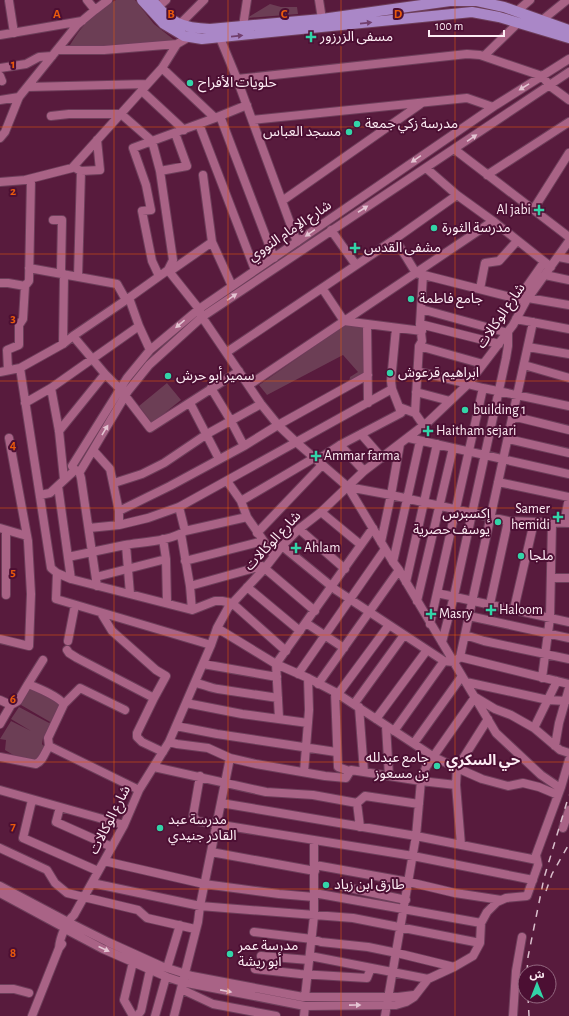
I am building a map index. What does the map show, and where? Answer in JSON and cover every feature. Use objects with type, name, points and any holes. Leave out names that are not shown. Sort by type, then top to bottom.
[{"type":"main road","points":[[142,0],[164,24],[184,36],[202,39],[472,12],[499,17],[518,23],[568,31]]},
{"type":"main road","points":[[155,4],[172,21],[192,28],[210,30],[322,19],[440,2],[477,1],[516,12],[568,31]]},
{"type":"street","points":[[0,2],[11,0],[14,33]]},
{"type":"street","points":[[87,0],[95,10]]},
{"type":"street","points":[[3,135],[19,97],[82,21],[108,0]]},
{"type":"street","points":[[155,4],[166,0]]},
{"type":"street","points":[[180,24],[204,0]]},
{"type":"street","points":[[243,26],[247,0]]},
{"type":"street","points":[[319,0],[322,19]]},
{"type":"street","points":[[516,12],[530,0]]},
{"type":"street","points":[[541,21],[568,0]]},
{"type":"street","points":[[0,35],[82,21]]},
{"type":"street","points":[[484,56],[518,23]]},
{"type":"street","points":[[0,182],[31,179],[72,168],[162,68],[178,44],[189,37]]},
{"type":"street","points":[[220,38],[247,105],[297,242]]},
{"type":"street","points":[[0,68],[26,64],[39,57],[55,53],[178,44]]},
{"type":"street","points":[[237,79],[467,54],[484,56],[542,76],[550,86],[569,100]]},
{"type":"street","name":"شارع الإمام النووي","points":[[77,470],[72,466],[123,392],[127,378],[150,350],[199,309],[492,107],[569,59]]},
{"type":"street","points":[[162,68],[217,117],[274,258]]},
{"type":"street","points":[[40,495],[50,493],[64,479],[77,470],[81,470],[123,392],[149,365],[202,317],[569,72]]},
{"type":"street","points":[[28,87],[145,87],[184,130]]},
{"type":"street","points":[[0,100],[19,97]]},
{"type":"street","points":[[252,120],[467,98],[492,107]]},
{"type":"street","points":[[282,202],[422,102]]},
{"type":"street","points":[[159,276],[152,261],[142,211],[151,210],[146,185],[133,148],[247,105]]},
{"type":"street","points":[[51,116],[69,114],[121,114],[152,141],[160,171],[173,260],[168,271]]},
{"type":"street","points":[[487,175],[569,122]]},
{"type":"street","points":[[199,124],[255,270]]},
{"type":"street","points":[[160,171],[187,166],[175,133]]},
{"type":"street","points":[[72,168],[81,171],[100,170],[97,140]]},
{"type":"street","points":[[454,150],[569,237]]},
{"type":"street","points":[[533,210],[569,153]]},
{"type":"street","points":[[426,168],[457,195],[518,240],[548,265],[524,299]]},
{"type":"street","points":[[78,277],[81,171]]},
{"type":"street","points":[[203,175],[212,242],[232,286]]},
{"type":"street","points":[[31,179],[29,281],[25,286],[23,319],[19,325],[19,345],[7,350],[4,371],[20,368],[63,344],[159,276],[212,242]]},
{"type":"street","points":[[227,352],[395,239],[457,195]]},
{"type":"street","points":[[53,220],[62,220],[61,271],[64,275],[63,344]]},
{"type":"street","points":[[249,385],[420,274],[493,221]]},
{"type":"street","points":[[331,230],[356,265]]},
{"type":"street","points":[[395,239],[420,274],[422,341],[419,346],[415,413]]},
{"type":"street","points":[[480,289],[486,263],[499,261],[518,240]]},
{"type":"street","name":"شارع الوكالات","points":[[32,1016],[74,915],[124,825],[139,790],[163,752],[176,726],[217,628],[226,611],[265,568],[282,546],[299,529],[321,512],[364,471],[424,426],[468,384],[508,332],[516,319],[524,299],[545,275],[548,265],[559,257],[569,241]]},
{"type":"street","points":[[559,257],[569,259]]},
{"type":"street","points":[[29,268],[117,284],[128,299],[150,350]]},
{"type":"street","points":[[168,271],[199,309],[202,317],[261,404],[296,442],[348,487],[430,624],[442,642],[457,660],[464,679],[496,734],[559,792]]},
{"type":"street","points":[[420,274],[524,299],[569,305]]},
{"type":"street","points":[[545,275],[569,280]]},
{"type":"street","points":[[0,284],[8,283],[25,286]]},
{"type":"street","points":[[322,288],[344,322]]},
{"type":"street","points":[[421,309],[508,332],[508,346],[485,455],[454,596],[442,642]]},
{"type":"street","points":[[516,319],[569,329]]},
{"type":"street","points":[[344,322],[396,328],[421,328],[499,344]]},
{"type":"street","points":[[457,660],[469,616],[533,322]]},
{"type":"street","points":[[367,324],[368,403]]},
{"type":"street","points":[[25,403],[51,388],[139,326]]},
{"type":"street","points":[[241,501],[318,461],[340,445],[401,414],[392,389],[391,381],[396,328]]},
{"type":"street","points":[[73,336],[105,374],[123,392],[150,428],[239,371]]},
{"type":"street","points":[[419,346],[483,364]]},
{"type":"street","points":[[528,347],[569,354]]},
{"type":"street","points":[[524,365],[569,378]]},
{"type":"street","points":[[20,368],[51,568],[57,573],[71,579],[97,581],[130,594],[192,610],[214,601],[222,600],[232,603],[286,651]]},
{"type":"street","points":[[417,371],[483,388],[569,406]]},
{"type":"street","points":[[59,431],[105,374]]},
{"type":"street","points":[[119,510],[170,486],[244,446],[278,424],[368,375]]},
{"type":"street","points":[[51,388],[59,431],[64,479]]},
{"type":"street","points":[[211,388],[244,446]]},
{"type":"street","points":[[430,624],[457,510],[468,451],[483,388]]},
{"type":"street","points":[[89,528],[148,518],[179,507],[392,389]]},
{"type":"street","points":[[416,392],[450,401]]},
{"type":"street","points":[[190,403],[219,459]]},
{"type":"street","points":[[114,483],[142,474],[164,463],[207,434],[261,404]]},
{"type":"street","points":[[399,407],[415,413],[424,426]]},
{"type":"street","points":[[512,416],[569,430]]},
{"type":"street","points":[[362,434],[382,458]]},
{"type":"street","points":[[0,640],[29,646],[31,594],[27,536],[9,438]]},
{"type":"street","points":[[409,438],[569,474]]},
{"type":"street","points":[[508,439],[569,453]]},
{"type":"street","points":[[393,562],[420,440]]},
{"type":"street","points":[[381,542],[392,495],[400,444]]},
{"type":"street","points":[[406,582],[437,444]]},
{"type":"street","points":[[340,445],[364,471]]},
{"type":"street","points":[[417,600],[453,448]]},
{"type":"street","points":[[93,450],[110,469],[119,510],[119,524]]},
{"type":"street","points":[[257,533],[318,461]]},
{"type":"street","points":[[77,470],[81,478],[97,581]]},
{"type":"street","points":[[227,481],[241,501],[247,517],[257,533],[274,556]]},
{"type":"street","points":[[348,487],[392,495],[508,521],[566,523],[569,497],[498,482]]},
{"type":"street","points":[[58,486],[71,579]]},
{"type":"street","points":[[179,507],[192,610]]},
{"type":"street","points":[[321,512],[361,545]]},
{"type":"street","points":[[68,558],[92,551],[164,539],[247,517]]},
{"type":"street","points":[[490,604],[508,521]]},
{"type":"street","points":[[514,609],[534,522]]},
{"type":"street","points":[[542,678],[550,618],[552,523]]},
{"type":"street","points":[[279,718],[276,664],[373,528]]},
{"type":"street","points":[[6,595],[3,529],[27,536]]},
{"type":"street","points":[[299,529],[345,569]]},
{"type":"street","points":[[164,539],[167,603]]},
{"type":"street","points":[[185,561],[263,541]]},
{"type":"street","points":[[126,545],[130,594]]},
{"type":"street","points":[[282,546],[332,587],[444,660],[457,660],[569,684]]},
{"type":"street","points":[[298,674],[351,600],[385,549]]},
{"type":"street","points":[[97,581],[127,569],[166,559]]},
{"type":"street","points":[[190,586],[262,566],[315,611]]},
{"type":"street","points":[[318,684],[399,570]]},
{"type":"street","points":[[57,573],[56,599],[211,645]]},
{"type":"street","points":[[550,578],[569,578]]},
{"type":"street","points":[[248,587],[300,631]]},
{"type":"street","points":[[437,593],[569,622]]},
{"type":"street","points":[[68,641],[75,605]]},
{"type":"street","points":[[101,613],[112,631],[156,670],[166,676],[137,733],[137,737],[142,742],[163,752]]},
{"type":"street","points":[[469,616],[569,638]]},
{"type":"street","points":[[306,623],[344,648]]},
{"type":"street","points":[[389,625],[336,693],[336,752],[338,767],[349,771],[351,770],[456,785]]},
{"type":"street","points":[[217,628],[276,664],[308,678],[357,705],[434,757],[482,779],[508,786],[523,783],[559,792]]},
{"type":"street","points":[[364,772],[357,705],[404,635]]},
{"type":"street","points":[[464,635],[484,641],[569,659]]},
{"type":"street","points":[[67,650],[77,658],[154,698]]},
{"type":"street","points":[[376,719],[427,650]]},
{"type":"street","points":[[0,724],[11,705],[18,701],[43,660]]},
{"type":"street","points":[[394,731],[444,660]]},
{"type":"street","points":[[203,664],[277,677]]},
{"type":"street","points":[[304,772],[308,723],[308,678]]},
{"type":"street","points":[[464,679],[548,700],[566,701]]},
{"type":"street","points":[[414,743],[464,679]]},
{"type":"street","points":[[534,728],[557,681]]},
{"type":"street","points":[[195,682],[204,684],[209,688],[278,698]]},
{"type":"street","points":[[28,684],[39,688],[64,704]]},
{"type":"street","points":[[0,757],[36,764],[39,763],[49,746],[48,738],[64,704],[80,688],[125,710]]},
{"type":"street","points":[[555,746],[569,688]]},
{"type":"street","points":[[475,697],[495,709],[511,715],[534,728],[560,750],[569,753]]},
{"type":"street","points":[[385,1016],[413,856],[421,781],[426,767],[475,697]]},
{"type":"street","points":[[0,700],[11,705]]},
{"type":"street","points":[[186,703],[242,714],[308,723]]},
{"type":"street","points":[[461,845],[456,785],[457,768],[488,719]]},
{"type":"street","points":[[176,726],[217,734],[336,752]]},
{"type":"street","points":[[386,726],[389,776]]},
{"type":"street","points":[[168,742],[208,748],[230,758],[304,772],[342,778],[348,776],[349,771]]},
{"type":"street","points":[[49,746],[139,790]]},
{"type":"street","points":[[174,1016],[198,922],[204,884],[230,758]]},
{"type":"street","points":[[211,852],[409,882],[455,893],[501,900],[527,896],[538,865],[536,855],[569,760]]},
{"type":"street","points":[[154,767],[200,776],[266,792],[313,795],[357,802],[365,796],[419,804]]},
{"type":"street","points":[[200,776],[193,816],[197,821],[413,856],[533,880]]},
{"type":"street","points":[[0,790],[124,825]]},
{"type":"street","points":[[32,800],[23,838],[98,872]]},
{"type":"street","points":[[357,802],[360,827]]},
{"type":"street","points":[[221,803],[416,836],[537,860]]},
{"type":"street","points":[[60,807],[56,822],[112,847]]},
{"type":"street","points":[[563,828],[569,810]]},
{"type":"street","points":[[304,1016],[314,916],[314,841]]},
{"type":"street","points":[[0,848],[47,870],[55,883],[67,893],[138,910],[147,918],[195,929]]},
{"type":"street","points":[[104,861],[204,884],[279,894],[314,895],[481,923]]},
{"type":"street","points":[[92,883],[200,906],[353,918],[480,943]]},
{"type":"street","points":[[0,886],[69,926],[103,949],[150,970],[166,972]]},
{"type":"street","points":[[340,886],[406,900]]},
{"type":"street","points":[[0,893],[69,926],[108,942],[166,972],[183,982],[212,1004],[244,1013],[276,1016]]},
{"type":"street","points":[[183,982],[305,1001],[388,1001],[404,997],[418,993],[428,979],[473,956],[480,943],[481,923],[487,912],[501,900]]},
{"type":"street","points":[[155,1016],[180,925]]},
{"type":"street","points":[[254,932],[368,947],[454,967]]},
{"type":"street","points":[[513,1016],[516,971],[522,937]]},
{"type":"street","points":[[261,956],[310,958],[428,979]]},
{"type":"street","points":[[132,1016],[124,1000],[133,962]]},
{"type":"street","points":[[255,969],[308,975],[367,978],[371,968]]},
{"type":"street","points":[[137,1016],[141,1011],[150,970]]},
{"type":"street","points":[[0,989],[14,989],[29,993]]},
{"type":"shaded area","points":[[116,0],[135,0],[154,24],[178,43],[96,46],[70,45],[95,14]]},
{"type":"shaded area","points":[[270,4],[281,7],[297,7],[298,14],[247,18]]},
{"type":"shaded area","points":[[345,325],[365,327],[365,375],[349,383],[350,377],[358,372],[343,355],[267,395],[259,385]]},
{"type":"shaded area","points":[[167,383],[181,400],[152,423],[139,406]]},
{"type":"shaded area","points":[[30,688],[60,702],[60,707],[52,723],[21,705]]},
{"type":"shaded area","points":[[19,707],[51,724],[43,738],[42,744],[45,748],[38,761],[15,756],[5,750],[6,740],[0,739],[11,721],[31,731],[11,719]]},
{"type":"railway","points":[[528,964],[544,878],[569,795]]},
{"type":"railway","points":[[546,891],[552,874],[569,844]]},
{"type":"railway","points":[[528,1004],[529,1016]]},
{"type":"place","name":"مسفى الزرزور","points":[[311,37]]},
{"type":"place","name":"حلويات الأفراح","points":[[190,83]]},
{"type":"place","name":"مدرسة زكي جمعة","points":[[357,124]]},
{"type":"place","name":"مسجد العباس","points":[[349,132]]},
{"type":"place","name":"Al jabi","points":[[539,210]]},
{"type":"place","name":"مدرسة الثورة","points":[[434,228]]},
{"type":"place","name":"مشفى القدس","points":[[355,248]]},
{"type":"place","name":"جامع فاطمة","points":[[411,299]]},
{"type":"place","name":"ابراهيم قرعوش","points":[[390,373]]},
{"type":"place","name":"سمير أبو حرش","points":[[168,376]]},
{"type":"place","name":"building 1","points":[[465,410]]},
{"type":"place","name":"Haitham sejari","points":[[428,431]]},
{"type":"place","name":"Ammar farma","points":[[316,456]]},
{"type":"place","name":"Samer hemidi","points":[[558,517]]},
{"type":"place","name":"إكسبرس يوسف حصرية","points":[[498,522]]},
{"type":"place","name":"Ahlam","points":[[296,548]]},
{"type":"place","name":"ملجا","points":[[521,556]]},
{"type":"place","name":"Haloom","points":[[491,610]]},
{"type":"place","name":"Masry","points":[[431,614]]},
{"type":"place","name":"جامع عبدلله بن مسعوز","points":[[437,766]]},
{"type":"place","name":"مدرسة عبد القادر جنيدي","points":[[160,828]]},
{"type":"place","name":"طارق ابن زياد","points":[[326,885]]},
{"type":"place","name":"مدرسة عمر أبو ريشة","points":[[230,954]]},
{"type":"district","name":"حي السكري","points":[[483,760]]}]
